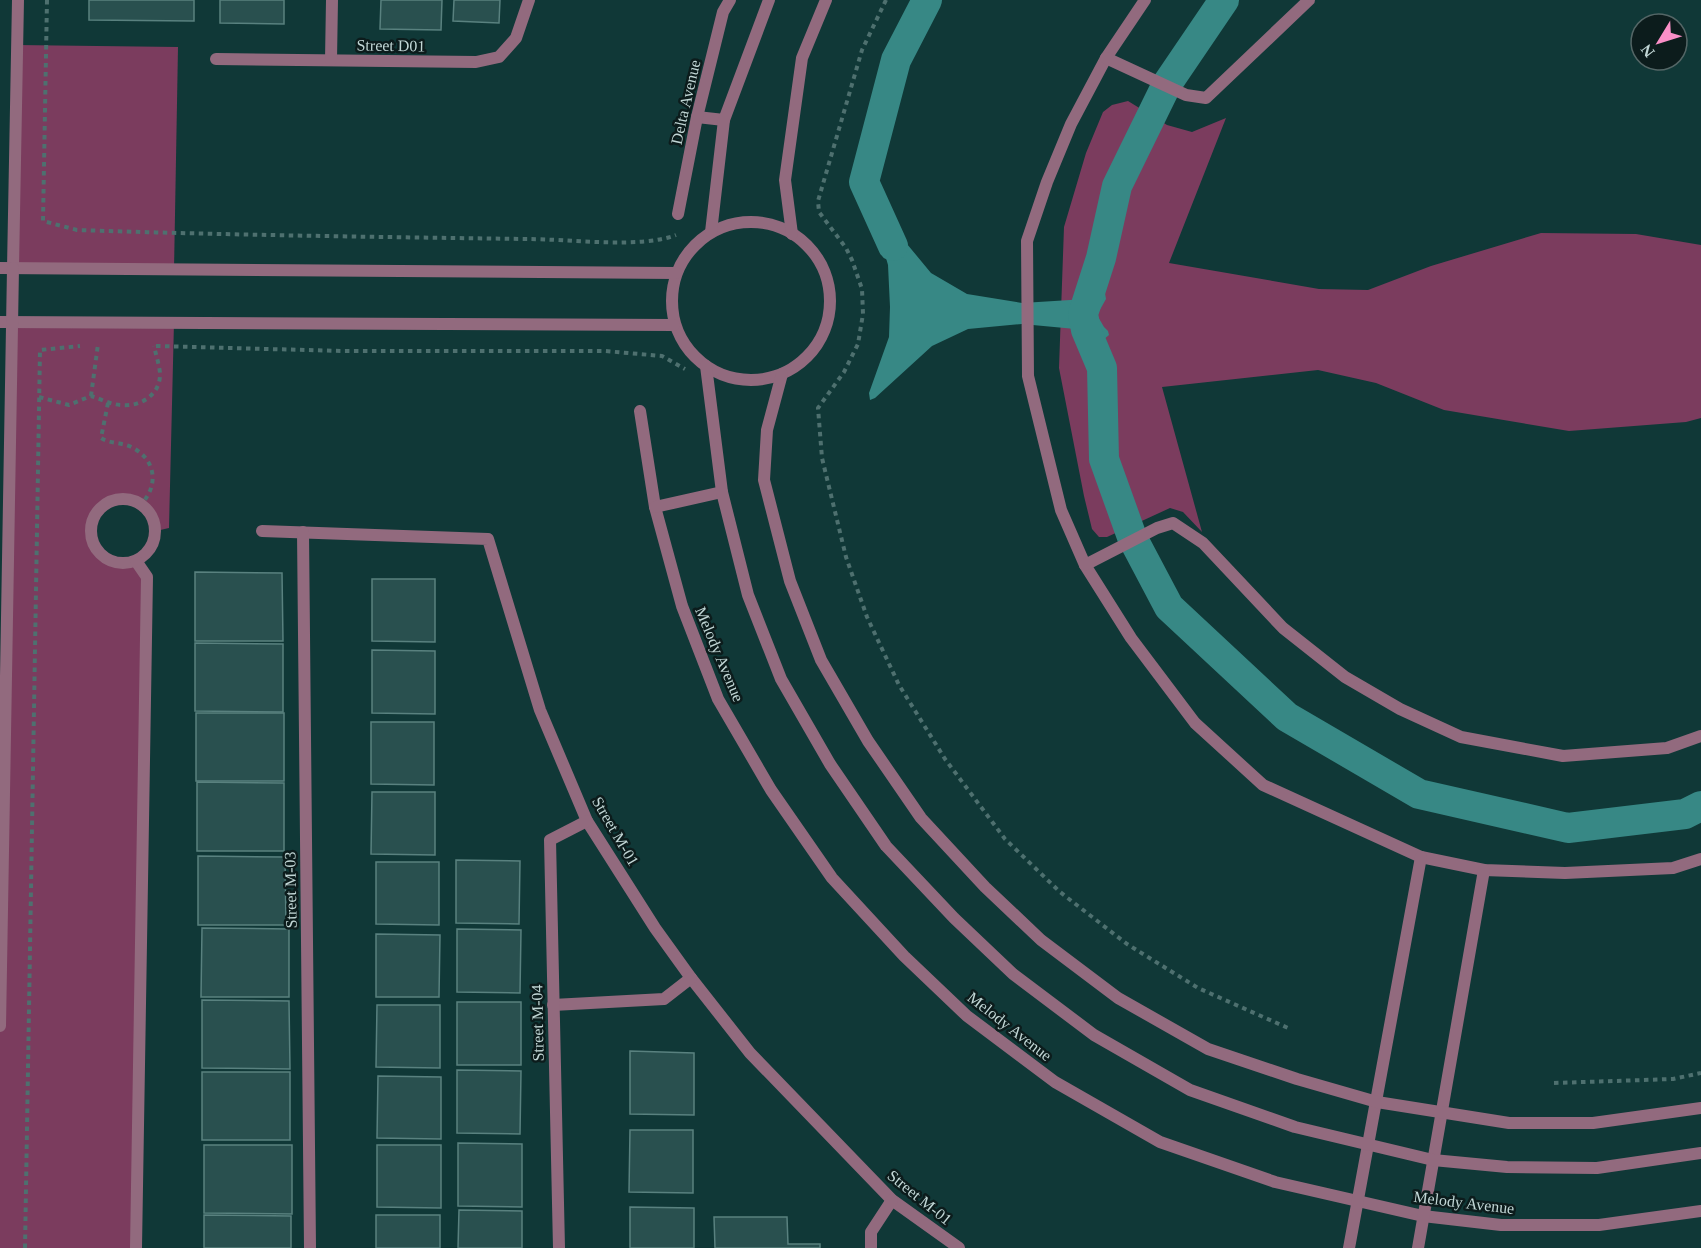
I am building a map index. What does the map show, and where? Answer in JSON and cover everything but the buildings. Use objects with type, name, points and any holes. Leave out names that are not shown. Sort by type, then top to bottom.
[{"type":"street","points":[[0,1026],[6,322],[18,0]]},
{"type":"street","points":[[331,60],[332,0]]},
{"type":"street","name":"Street D01","points":[[216,58],[476,62],[499,57],[516,38],[529,0]]},
{"type":"street","name":"Delta Avenue","points":[[678,214],[697,117],[723,12],[730,0]]},
{"type":"street","points":[[711,232],[724,120],[769,0]]},
{"type":"street","points":[[792,234],[785,180],[802,58],[826,0]]},
{"type":"street","points":[[1145,0],[1106,58],[1071,124],[1047,182],[1027,241],[1028,376],[1061,510],[1085,565],[1131,638],[1195,723],[1263,785],[1421,857],[1484,870],[1565,873],[1672,868],[1701,859]]},
{"type":"street","points":[[1106,58],[1186,95],[1206,98],[1309,0]]},
{"type":"street","points":[[697,117],[724,120]]},
{"type":"street","points":[[753,221],[775,225],[792,234],[815,254],[826,276],[830,301],[826,325],[815,348],[798,365],[782,374],[761,381],[728,377],[706,366],[692,354],[674,324],[671,296],[676,273],[690,249],[711,232],[725,225],[753,221]]},
{"type":"street","points":[[7,268],[676,273]]},
{"type":"street","points":[[6,322],[674,324]]},
{"type":"street","points":[[706,366],[722,492],[748,595],[782,680],[830,764],[886,846],[954,918],[1013,974],[1094,1035],[1190,1090],[1295,1127],[1433,1160],[1507,1167],[1597,1168],[1701,1153]]},
{"type":"street","points":[[782,374],[767,430],[764,480],[790,581],[821,660],[868,741],[921,818],[986,887],[1041,940],[1119,998],[1208,1049],[1297,1079],[1377,1102],[1509,1123],[1593,1123],[1701,1108]]},
{"type":"street","name":"Melody Avenue","points":[[640,411],[655,507],[682,606],[718,699],[771,790],[832,878],[904,956],[967,1016],[1055,1082],[1160,1142],[1275,1182],[1423,1216],[1501,1225],[1599,1225],[1701,1211]]},
{"type":"street","points":[[655,507],[722,492]]},
{"type":"street","points":[[117,499],[128,499],[141,504],[154,520],[155,538],[145,555],[136,561],[117,563],[106,558],[98,550],[93,540],[94,516],[107,503],[117,499]]},
{"type":"street","points":[[1085,565],[1157,528],[1173,523],[1203,543],[1283,628],[1345,677],[1400,709],[1461,737],[1563,756],[1667,748],[1701,736]]},
{"type":"street","name":"Street M-01","points":[[262,531],[488,539],[540,710],[587,821],[655,928],[750,1053],[892,1200],[959,1248]]},
{"type":"street","name":"Street M-03","points":[[303,532],[310,1248]]},
{"type":"street","points":[[136,561],[147,577],[136,1248]]},
{"type":"street","name":"Street M-04","points":[[559,1248],[550,840],[587,821]]},
{"type":"street","points":[[1349,1248],[1421,857]]},
{"type":"street","points":[[1418,1248],[1484,870]]},
{"type":"street","points":[[553,1005],[664,999],[692,978]]},
{"type":"street","points":[[871,1248],[871,1232],[892,1200]]},
{"type":"path","points":[[47,0],[43,221],[77,230],[317,237],[629,242],[662,241],[680,234]]},
{"type":"path","points":[[886,0],[862,50],[818,201],[819,212],[846,248],[852,260],[862,289],[862,314],[858,344],[844,372],[818,408],[822,458],[846,557],[867,616],[899,685],[945,759],[1013,846],[1060,892],[1127,944],[1198,988],[1288,1028]]},
{"type":"path","points":[[91,396],[98,344]]},
{"type":"path","points":[[25,1248],[40,350],[109,344]]},
{"type":"path","points":[[143,346],[354,351],[605,351],[662,356],[681,365],[687,371]]},
{"type":"path","points":[[39,397],[69,405],[91,396],[108,403],[122,405],[133,405],[145,400],[153,394],[160,376],[154,346]]},
{"type":"path","points":[[108,403],[101,438],[132,447],[149,462],[153,480],[152,491],[141,504]]},
{"type":"path","points":[[1554,1083],[1673,1079],[1701,1072]]},
{"type":"shaded area","points":[[17,45],[178,47],[174,270],[13,268]]},
{"type":"shaded area","points":[[1128,101],[1167,125],[1192,132],[1226,118],[1169,263],[1319,289],[1368,290],[1431,266],[1541,233],[1636,234],[1701,245],[1701,418],[1686,422],[1569,431],[1444,410],[1376,383],[1318,370],[1162,387],[1202,532],[1183,512],[1170,508],[1107,537],[1099,537],[1092,529],[1084,496],[1059,368],[1064,227],[1086,153],[1103,112],[1112,105]]},
{"type":"shaded area","points":[[12,322],[174,322],[169,528],[156,531],[151,516],[142,506],[131,500],[120,499],[109,502],[99,509],[94,519],[92,533],[96,547],[105,556],[117,562],[136,561],[147,577],[136,1248],[0,1248],[0,1026]]},
{"type":"water","points":[[876,211],[883,215],[931,273],[967,294],[1022,303],[1086,299],[1095,293],[1105,293],[1106,299],[1097,315],[1109,335],[1103,340],[1096,338],[1086,330],[1022,324],[968,329],[932,346],[870,400],[869,393],[889,337],[890,307],[888,265],[875,219]]},
{"type":"waterway","points":[[893,246],[864,182],[896,60],[927,0]]},
{"type":"waterway","points":[[1224,0],[1167,84],[1117,186],[1101,258],[1083,314],[1086,330],[1102,368],[1104,459],[1132,537],[1169,607],[1287,717],[1419,794],[1568,828],[1685,814],[1701,806]]}]
